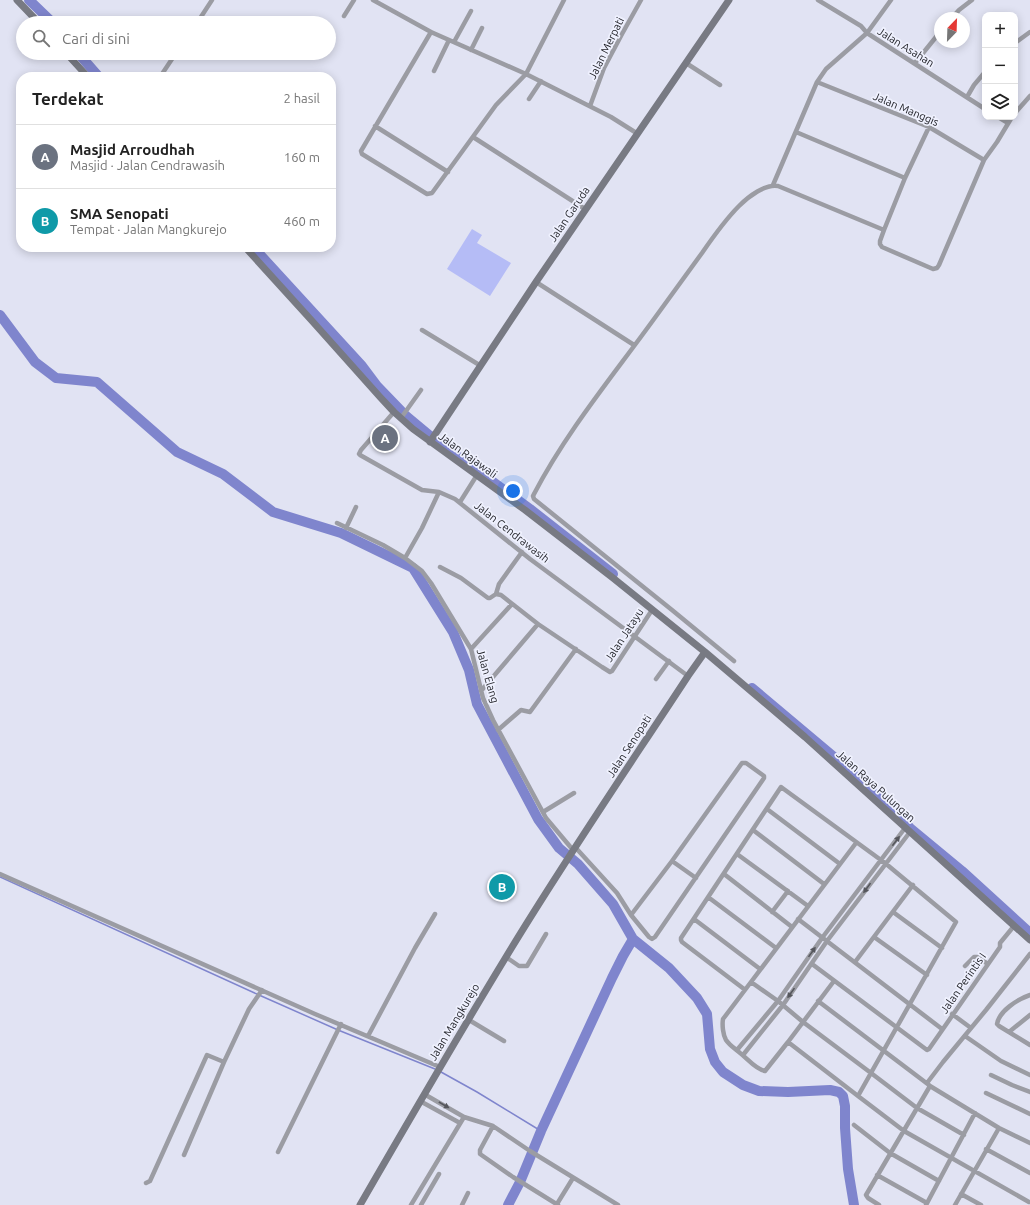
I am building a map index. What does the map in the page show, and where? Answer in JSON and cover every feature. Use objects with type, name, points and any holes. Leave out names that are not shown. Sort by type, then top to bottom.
[{"type":"street","points":[[17,0],[32,16]]},
{"type":"street","points":[[202,16],[212,0]]},
{"type":"street","points":[[344,16],[354,0]]},
{"type":"street","points":[[431,32],[361,149],[362,154],[427,194],[432,194],[496,105],[526,74],[564,0]]},
{"type":"street","name":"Jalan Merpati","points":[[590,106],[604,68],[641,0]]},
{"type":"street","name":"Jalan Garuda","points":[[434,437],[536,282],[729,0]]},
{"type":"street","name":"Jalan Asahan","points":[[818,0],[861,26],[867,33],[982,107]]},
{"type":"street","points":[[773,185],[817,82],[826,69],[867,33],[891,0]]},
{"type":"street","points":[[957,12],[972,0]]},
{"type":"street","points":[[375,1],[431,32],[541,81],[611,117],[638,134]]},
{"type":"street","points":[[454,42],[471,11]]},
{"type":"street","points":[[471,50],[482,28]]},
{"type":"street","points":[[1018,41],[1030,32]]},
{"type":"street","points":[[915,63],[934,39]]},
{"type":"street","points":[[434,71],[449,40]]},
{"type":"street","points":[[72,60],[83,72]]},
{"type":"street","points":[[163,72],[171,60]]},
{"type":"street","points":[[686,63],[720,85]]},
{"type":"street","points":[[967,97],[982,76]]},
{"type":"street","points":[[529,99],[541,81]]},
{"type":"street","name":"Jalan Manggis","points":[[817,82],[928,127],[984,160]]},
{"type":"street","points":[[1018,110],[1030,96]]},
{"type":"street","points":[[1003,120],[1008,123]]},
{"type":"street","points":[[928,127],[905,178],[884,230],[880,244],[882,247],[933,269],[939,265],[984,160],[1010,120]]},
{"type":"street","points":[[375,126],[448,172]]},
{"type":"street","points":[[796,132],[905,178]]},
{"type":"street","points":[[473,137],[586,209]]},
{"type":"street","points":[[734,661],[534,499],[533,496],[547,470],[575,427],[716,233],[738,207],[753,194],[773,185],[783,187],[884,230]]},
{"type":"street","name":"Jalan Rajawali","points":[[250,252],[394,412],[434,437],[478,475],[705,652]]},
{"type":"street","points":[[536,282],[634,346]]},
{"type":"street","points":[[422,330],[480,366]]},
{"type":"street","points":[[402,416],[421,390]]},
{"type":"street","name":"Jalan Cendrawasih","points":[[394,412],[359,454],[422,490],[439,492],[460,502],[522,552],[688,676]]},
{"type":"street","points":[[460,502],[478,475]]},
{"type":"street","points":[[405,558],[422,528],[439,492]]},
{"type":"street","points":[[346,528],[356,507]]},
{"type":"street","name":"Jalan Elang","points":[[337,523],[383,545],[405,558],[422,571],[431,583],[471,650],[486,706],[543,812],[555,830],[573,850],[617,894],[630,915],[649,937],[652,939],[654,938],[696,878]]},
{"type":"street","points":[[440,567],[461,578],[490,598],[496,594],[499,584],[522,552]]},
{"type":"street","points":[[496,594],[576,649],[530,712],[521,710],[498,730]]},
{"type":"street","points":[[471,650],[512,604]]},
{"type":"street","name":"Jalan Jatayu","points":[[576,649],[602,667],[612,671],[652,610]]},
{"type":"street","points":[[481,691],[538,624]]},
{"type":"street","name":"Jalan Senopati","points":[[573,850],[705,652]]},
{"type":"street","name":"Jalan Raya Pulungan","points":[[705,652],[805,737],[1030,940]]},
{"type":"street","points":[[656,679],[669,662]]},
{"type":"street","points":[[630,915],[672,861],[742,764],[746,763],[764,776],[696,878],[672,861]]},
{"type":"street","points":[[744,989],[681,940],[681,938],[780,788],[783,788],[883,862],[956,920],[956,923],[858,1096]]},
{"type":"street","points":[[543,812],[574,794]]},
{"type":"street","points":[[766,809],[840,864]]},
{"type":"street","points":[[753,830],[824,884]]},
{"type":"street","points":[[737,1050],[778,1000],[908,830]]},
{"type":"street","points":[[834,981],[765,1071],[747,1060],[727,1041],[722,1020],[724,1016],[856,843]]},
{"type":"street","name":"Jalan Mangkurejo","points":[[360,1205],[438,1070],[573,850]]},
{"type":"street","points":[[737,854],[808,906]]},
{"type":"street","points":[[0,874],[260,992],[315,1014],[340,1027],[368,1036],[438,1070]]},
{"type":"street","points":[[724,874],[792,927]]},
{"type":"street","points":[[855,962],[913,886]]},
{"type":"street","points":[[772,912],[788,891]]},
{"type":"street","points":[[708,897],[776,948]]},
{"type":"street","points":[[893,912],[942,948]]},
{"type":"street","points":[[368,1036],[435,914]]},
{"type":"street","points":[[694,919],[760,969]]},
{"type":"street","points":[[798,919],[942,1029]]},
{"type":"street","name":"Jalan Perintis I","points":[[897,1028],[927,1050],[929,1049],[1000,947],[1000,943],[1014,926]]},
{"type":"street","points":[[506,957],[519,966],[527,966],[546,934]]},
{"type":"street","points":[[874,937],[927,975]]},
{"type":"street","points":[[743,1055],[783,1005],[812,964],[824,939]]},
{"type":"street","points":[[879,1205],[866,1196],[917,1108],[929,1084],[943,1062],[972,1028],[1030,954]]},
{"type":"street","points":[[965,966],[974,957],[977,957],[988,964]]},
{"type":"street","points":[[812,964],[897,1028]]},
{"type":"street","points":[[751,982],[778,1000],[803,1022],[917,1108],[964,1135]]},
{"type":"street","points":[[184,1154],[224,1062],[249,1009],[260,992]]},
{"type":"street","points":[[1030,995],[1021,999],[1000,1016],[998,1024],[1030,1045]]},
{"type":"street","points":[[818,1001],[929,1084],[999,1128],[1030,1143]]},
{"type":"street","points":[[952,1014],[972,1028]]},
{"type":"street","points":[[1009,1032],[1030,1015]]},
{"type":"street","points":[[469,1020],[504,1041]]},
{"type":"street","points":[[278,1152],[340,1027]]},
{"type":"street","points":[[965,1036],[1001,1061],[1030,1075]]},
{"type":"street","points":[[788,1042],[904,1131],[1029,1202]]},
{"type":"street","points":[[146,1183],[150,1181],[207,1055],[224,1062]]},
{"type":"street","points":[[991,1075],[1030,1092]]},
{"type":"street","points":[[986,1093],[1030,1114]]},
{"type":"street","points":[[424,1094],[464,1117],[493,1126],[530,1151],[618,1205]]},
{"type":"street","points":[[420,1101],[460,1123]]},
{"type":"street","points":[[877,1175],[927,1204],[975,1113]]},
{"type":"street","points":[[411,1205],[464,1117]]},
{"type":"street","points":[[854,1125],[890,1153],[939,1181]]},
{"type":"street","points":[[493,1126],[480,1152],[513,1177],[557,1204],[573,1178]]},
{"type":"street","points":[[955,1205],[999,1128]]},
{"type":"street","points":[[986,1149],[1030,1173]]},
{"type":"street","points":[[421,1205],[440,1174]]},
{"type":"street","points":[[462,1205],[468,1193]]},
{"type":"street","points":[[961,1194],[981,1205]]},
{"type":"shaded area","points":[[472,229],[482,235],[477,243],[511,263],[490,296],[447,269]]},
{"type":"waterway","points":[[29,0],[46,16]]},
{"type":"waterway","points":[[84,60],[95,72]]},
{"type":"waterway","points":[[258,252],[362,366],[377,386],[405,415],[429,435],[530,509],[613,574]]},
{"type":"waterway","points":[[0,315],[35,362],[56,378],[97,382],[177,452],[223,474],[273,512],[341,533],[413,568],[453,632],[469,670],[477,704],[538,819],[559,848],[578,864],[613,904],[633,939],[669,968],[697,998],[707,1014],[710,1049],[715,1062],[723,1072],[743,1085],[759,1091],[788,1092],[830,1090],[839,1092],[843,1096],[845,1106],[848,1169],[854,1205]]},
{"type":"waterway","points":[[752,688],[840,762],[910,828],[962,871],[1030,933]]},
{"type":"waterway","points":[[0,877],[338,1030],[435,1069]]},
{"type":"waterway","points":[[508,1205],[520,1182],[541,1131],[612,978],[633,939]]},
{"type":"waterway","points":[[441,1072],[541,1131]]},
{"type":"place","name":"Masjid Arroudhah","points":[[385,438]]},
{"type":"place","name":"SMA Senopati","points":[[502,887]]}]
